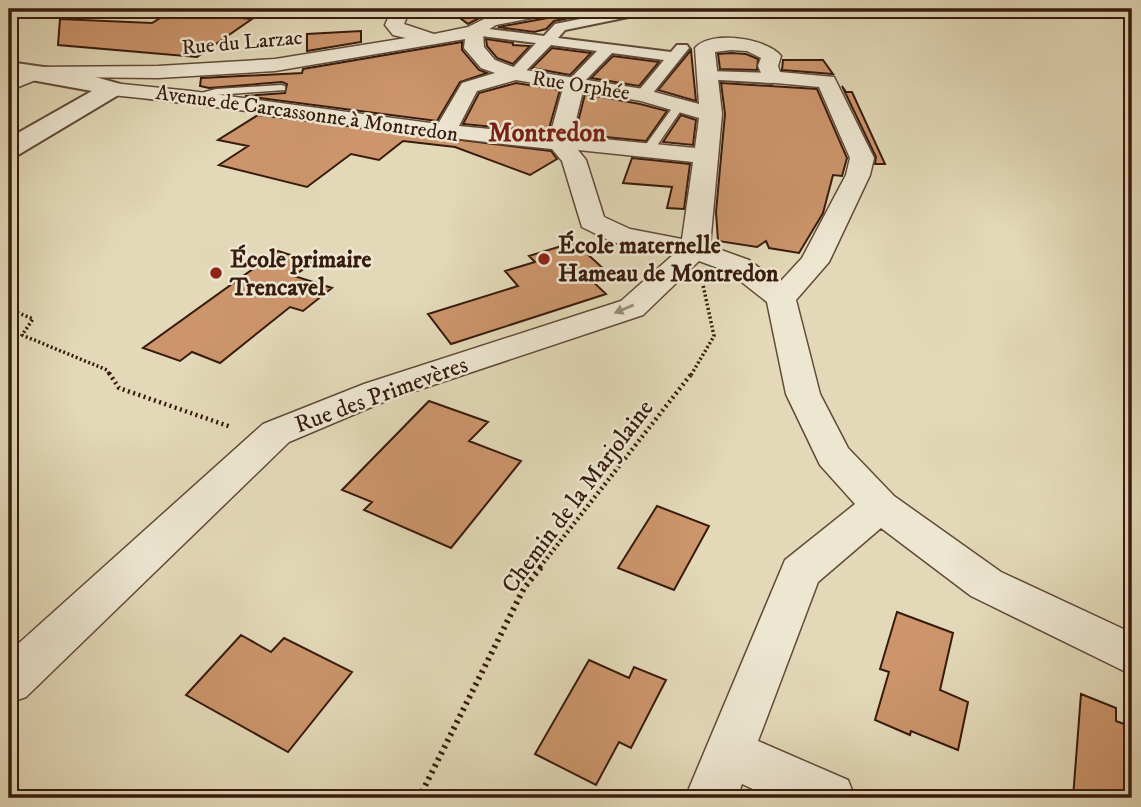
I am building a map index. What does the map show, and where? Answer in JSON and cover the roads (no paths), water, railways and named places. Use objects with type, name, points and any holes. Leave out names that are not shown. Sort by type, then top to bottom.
[{"type":"street","points":[[401,9],[394,24],[400,31],[436,39]]},
{"type":"street","name":"Rue du Larzac","points":[[17,76],[275,65],[436,39],[474,31],[491,21],[551,9]]},
{"type":"street","points":[[445,132],[469,87],[515,74],[560,27],[616,12],[648,9]]},
{"type":"street","points":[[474,31],[610,47],[772,78],[827,81],[862,158],[858,175],[815,262],[781,299]]},
{"type":"street","name":"Rue Orphée","points":[[474,31],[474,48],[488,64],[515,74],[643,95],[711,114]]},
{"type":"street","points":[[643,95],[719,44],[763,49],[771,56],[768,66],[772,78]]},
{"type":"street","points":[[610,47],[575,82],[559,143],[574,160],[592,220],[622,236],[695,250],[739,266],[781,299],[803,394],[833,456],[880,506],[986,584],[1132,655]]},
{"type":"street","points":[[690,63],[711,114],[695,250]]},
{"type":"street","points":[[17,76],[64,88],[112,89]]},
{"type":"street","points":[[9,149],[112,89]]},
{"type":"street","name":"Avenue de Carcassonne à Montredon","points":[[112,89],[191,97],[445,132],[559,143],[590,143],[706,156]]},
{"type":"street","name":"Rue des Primevères","points":[[9,682],[276,433],[376,392],[632,308],[695,250]]},
{"type":"street","points":[[829,798],[720,776],[800,572],[880,506]]},
{"type":"lane","points":[[191,97],[216,92],[281,88]]},
{"type":"lane","points":[[648,150],[679,106]]},
{"type":"place","name":"École maternelle Hameau de Montredon","points":[[544,259]]},
{"type":"place","name":"École primaire Trencavel","points":[[216,273]]},
{"type":"district","name":"Montredon","points":[[547,132]]}]
